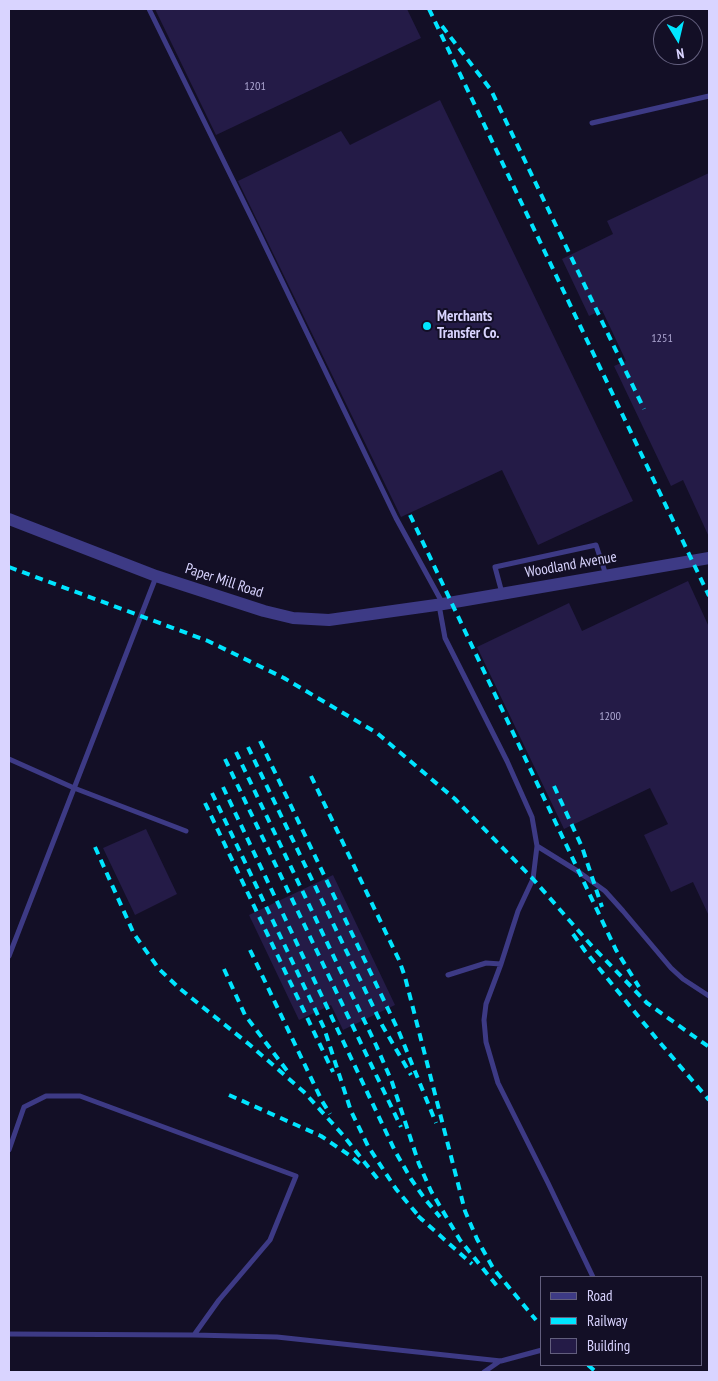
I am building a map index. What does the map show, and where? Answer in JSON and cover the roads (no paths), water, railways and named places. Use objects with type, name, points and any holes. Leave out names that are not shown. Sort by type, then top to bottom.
[{"type":"street","name":"Paper Mill Road","points":[[9,519],[156,576],[264,611],[293,618],[329,620],[441,604]]},
{"type":"street","name":"Woodland Avenue","points":[[441,604],[709,558]]},
{"type":"lane","points":[[149,9],[396,518],[441,604],[445,638],[507,761],[532,817],[537,846],[533,879],[518,911],[486,1004],[484,1020],[486,1042],[498,1083],[593,1276]]},
{"type":"lane","points":[[592,123],[709,96]]},
{"type":"lane","points":[[502,594],[495,567],[596,546],[607,576]]},
{"type":"lane","points":[[9,956],[156,576]]},
{"type":"lane","points":[[9,759],[74,788],[186,831]]},
{"type":"lane","points":[[537,846],[605,891],[671,968],[709,996]]},
{"type":"lane","points":[[448,976],[486,963],[501,964]]},
{"type":"lane","points":[[9,1150],[24,1107],[46,1096],[80,1096],[296,1176],[270,1240],[219,1300],[194,1335]]},
{"type":"lane","points":[[9,1334],[276,1337],[501,1360],[540,1350]]},
{"type":"lane","points":[[484,1372],[501,1360]]},
{"type":"railway","points":[[429,9],[709,596]]},
{"type":"railway","points":[[442,26],[491,90],[644,409]]},
{"type":"railway","points":[[410,515],[616,950],[639,987]]},
{"type":"railway","points":[[9,567],[208,641],[284,678],[377,733],[455,799],[533,879],[591,945],[647,1003],[709,1047]]},
{"type":"railway","points":[[260,741],[399,1032],[436,1123]]},
{"type":"railway","points":[[248,747],[382,1025],[411,1075]]},
{"type":"railway","points":[[236,752],[376,1045],[392,1082],[419,1164],[431,1191],[460,1240],[497,1286]]},
{"type":"railway","points":[[225,759],[401,1127]]},
{"type":"railway","points":[[311,776],[399,960],[465,1211],[477,1239],[493,1268],[536,1320]]},
{"type":"railway","points":[[554,786],[582,847],[602,907]]},
{"type":"railway","points":[[223,787],[395,1151],[411,1179],[440,1217]]},
{"type":"railway","points":[[212,793],[324,1028],[351,1111],[368,1146],[396,1189],[422,1220]]},
{"type":"railway","points":[[205,803],[333,1072]]},
{"type":"railway","points":[[95,847],[134,934],[159,969],[179,988],[250,1045],[304,1092],[343,1135],[381,1183]]},
{"type":"railway","points":[[573,934],[656,1038],[709,1100]]},
{"type":"railway","points":[[250,950],[330,1114]]},
{"type":"railway","points":[[224,969],[245,1015],[288,1072]]},
{"type":"railway","points":[[229,1095],[321,1136],[360,1164]]},
{"type":"railway","points":[[418,1216],[472,1264]]},
{"type":"railway","points":[[589,1366],[596,1372]]},
{"type":"place","name":"Merchants Transfer Co.","points":[[427,326]]}]
